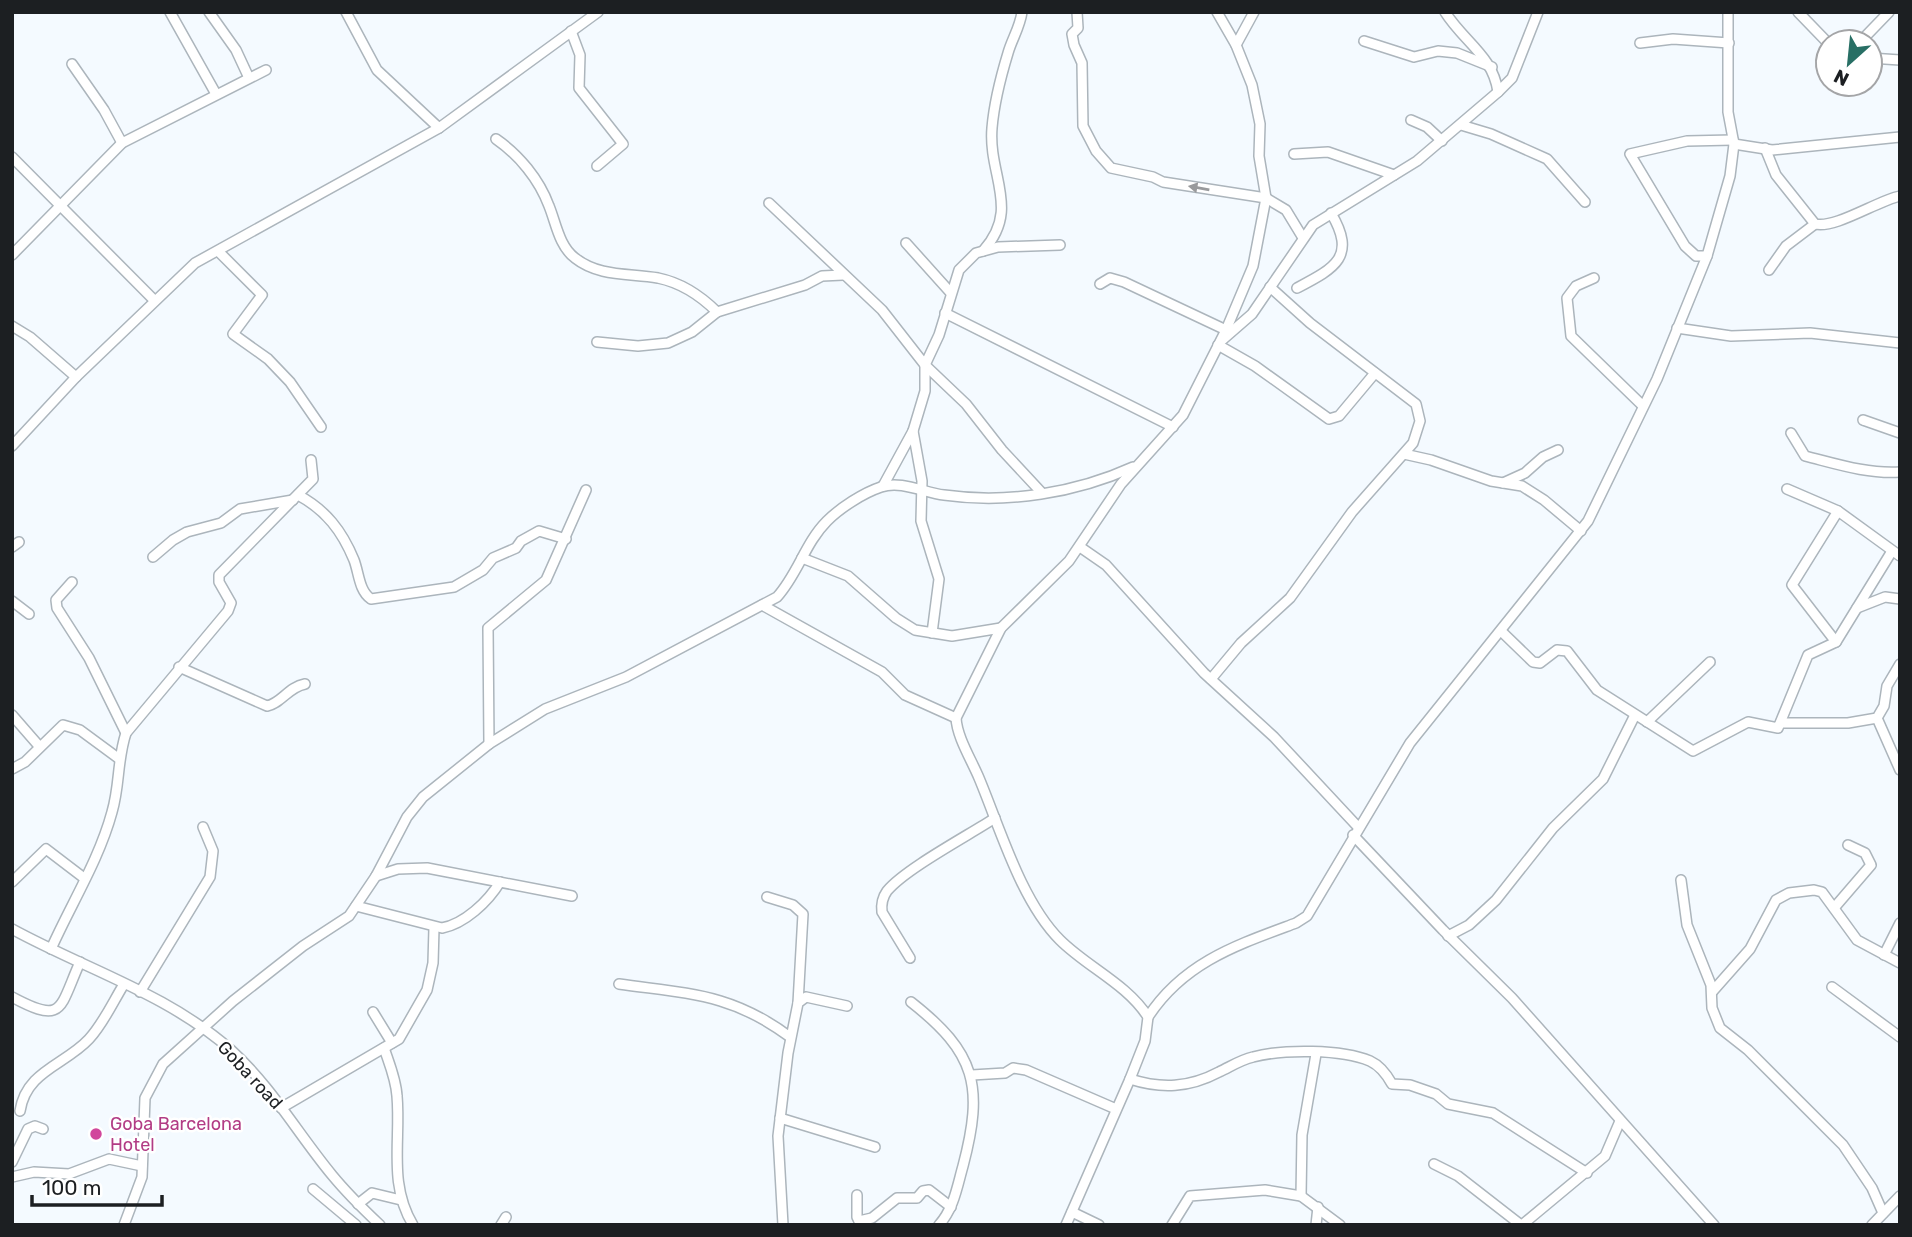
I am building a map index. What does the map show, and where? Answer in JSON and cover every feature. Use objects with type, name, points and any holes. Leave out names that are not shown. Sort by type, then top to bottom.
[{"type":"street","points":[[170,12],[216,94]]},
{"type":"street","points":[[209,12],[236,50],[249,78]]},
{"type":"street","points":[[346,12],[377,70],[439,128]]},
{"type":"street","points":[[12,446],[76,377],[195,263],[439,128],[598,12]]},
{"type":"street","points":[[129,1222],[138,1194],[142,1166],[148,1087],[173,1051],[303,946],[332,930],[356,906],[376,876],[407,817],[423,797],[489,744],[545,709],[626,677],[777,597],[789,583],[827,520],[847,505],[883,486],[913,431],[925,391],[925,365],[959,270],[982,251],[999,229],[1004,210],[995,169],[992,128],[1008,53],[1022,12]]},
{"type":"street","points":[[1077,12],[1078,28],[1072,34],[1082,63],[1083,126],[1105,163],[1116,171],[1153,177],[1163,182],[1266,198],[1286,210],[1303,238]]},
{"type":"street","points":[[957,718],[1001,628],[1080,547],[1138,465],[1174,427],[1194,397],[1226,330],[1256,256],[1266,198],[1259,156],[1260,124],[1252,85],[1237,46],[1217,12]]},
{"type":"street","points":[[1237,46],[1254,12]]},
{"type":"street","points":[[1445,12],[1455,29],[1481,52],[1492,67],[1498,92]]},
{"type":"street","points":[[1219,344],[1241,327],[1313,225],[1394,176],[1442,141],[1512,78],[1538,12]]},
{"type":"street","points":[[1066,1225],[1130,1079],[1144,1041],[1148,1017],[1163,994],[1203,961],[1307,916],[1410,743],[1581,531],[1657,379],[1707,256],[1730,176],[1733,142],[1728,112],[1728,12]]},
{"type":"street","points":[[1798,12],[1814,29]]},
{"type":"street","points":[[1874,28],[1889,12]]},
{"type":"street","points":[[571,32],[580,55],[579,88],[623,144],[597,166]]},
{"type":"street","points":[[1640,43],[1673,39],[1728,43]]},
{"type":"street","points":[[1364,41],[1414,57],[1438,51],[1457,53],[1492,67]]},
{"type":"street","points":[[72,64],[104,110],[122,143]]},
{"type":"street","points":[[12,255],[122,143],[266,69]]},
{"type":"street","points":[[1411,120],[1427,127],[1442,141]]},
{"type":"street","points":[[1461,125],[1491,134],[1547,159],[1585,202]]},
{"type":"street","points":[[1707,256],[1696,256],[1685,246],[1629,154],[1687,141],[1733,142],[1765,148],[1806,147],[1900,137]]},
{"type":"street","points":[[496,139],[518,157],[540,186],[557,230],[572,256],[597,271],[660,278],[684,287],[700,295],[717,312]]},
{"type":"street","points":[[1765,148],[1776,176],[1815,224]]},
{"type":"street","points":[[1294,154],[1328,152],[1394,176]]},
{"type":"street","points":[[12,157],[154,300]]},
{"type":"street","points":[[1769,270],[1786,246],[1815,224],[1830,224],[1900,196]]},
{"type":"street","points":[[769,203],[882,310],[925,365],[966,404],[1042,493]]},
{"type":"street","points":[[1297,288],[1329,271],[1341,256],[1344,239],[1331,213]]},
{"type":"street","points":[[906,243],[950,292]]},
{"type":"street","points":[[982,251],[998,247],[1059,245]]},
{"type":"street","points":[[219,252],[262,295],[260,302],[236,326],[233,334],[268,359],[290,382],[321,427]]},
{"type":"street","points":[[597,342],[656,346],[678,340],[717,312],[804,285],[822,276],[843,275]]},
{"type":"street","points":[[1100,284],[1110,278],[1124,282],[1226,330]]},
{"type":"street","points":[[1594,278],[1576,286],[1567,298],[1571,336],[1643,406]]},
{"type":"street","points":[[1211,679],[1241,643],[1290,598],[1352,512],[1404,454],[1417,433],[1419,408],[1310,323],[1270,287]]},
{"type":"street","points":[[945,313],[1174,427]]},
{"type":"street","points":[[12,326],[30,337],[76,377]]},
{"type":"street","points":[[1677,328],[1731,336],[1810,333],[1900,344]]},
{"type":"street","points":[[1219,344],[1255,366],[1329,419],[1339,416],[1375,373]]},
{"type":"street","points":[[1863,420],[1900,433]]},
{"type":"street","points":[[913,431],[922,474],[921,522],[939,579],[932,633]]},
{"type":"street","points":[[1791,433],[1805,456],[1844,464],[1861,472],[1900,472]]},
{"type":"street","points":[[1502,484],[1525,473],[1543,457],[1558,450]]},
{"type":"street","points":[[1404,454],[1502,484],[1522,486],[1581,531]]},
{"type":"street","points":[[51,949],[97,855],[113,811],[118,758],[126,733],[231,603],[219,582],[219,575],[314,475],[311,460]]},
{"type":"street","points":[[883,486],[981,498],[1042,493],[1097,482],[1138,465]]},
{"type":"street","points":[[1501,631],[1537,663],[1557,650],[1567,651],[1597,690],[1693,751],[1748,722],[1774,728],[1781,723],[1808,655],[1836,642],[1896,553],[1838,511],[1787,489]]},
{"type":"street","points":[[489,744],[488,628],[546,580],[586,491]]},
{"type":"street","points":[[153,557],[187,532],[211,527],[240,509],[295,498],[330,518],[355,562],[364,593],[371,599],[454,587],[483,570],[493,558],[516,548],[521,541],[539,531],[566,539]]},
{"type":"street","points":[[1836,642],[1792,585],[1838,511]]},
{"type":"street","points":[[1080,547],[1106,565],[1211,679],[1274,737],[1448,936],[1512,998],[1714,1225]]},
{"type":"street","points":[[802,558],[848,576],[896,618],[915,629],[952,636],[1001,628]]},
{"type":"street","points":[[72,582],[56,600],[57,608],[89,658],[126,733]]},
{"type":"street","points":[[1857,608],[1885,597],[1900,599]]},
{"type":"street","points":[[12,601],[29,614]]},
{"type":"street","points":[[762,605],[881,672],[905,695],[957,718],[995,818],[1027,892],[1045,923],[1060,941],[1134,1000],[1148,1017]]},
{"type":"street","points":[[1647,722],[1710,662]]},
{"type":"street","points":[[1781,723],[1848,723],[1877,718],[1884,706],[1887,686],[1900,664]]},
{"type":"street","points":[[179,667],[267,706],[273,705],[294,686],[305,684]]},
{"type":"street","points":[[12,715],[39,746]]},
{"type":"street","points":[[1448,936],[1468,925],[1496,900],[1553,828],[1603,779],[1635,715]]},
{"type":"street","points":[[1877,718],[1900,770]]},
{"type":"street","points":[[12,769],[25,762],[63,725],[68,725],[118,758]]},
{"type":"street","points":[[910,958],[882,912],[881,903],[887,891],[928,860],[995,818]]},
{"type":"street","points":[[140,992],[210,877],[213,851],[203,827]]},
{"type":"street","points":[[1834,908],[1871,865],[1865,853],[1848,845]]},
{"type":"street","points":[[12,881],[46,849],[84,878]]},
{"type":"street","points":[[376,876],[398,869],[428,868],[572,896]]},
{"type":"street","points":[[1681,880],[1692,944],[1712,992],[1712,1008],[1720,1028],[1748,1050],[1843,1145],[1867,1178],[1884,1213]]},
{"type":"street","points":[[356,906],[434,928],[453,926],[486,900],[500,882]]},
{"type":"street","points":[[1712,992],[1750,948],[1770,909],[1782,896],[1818,890],[1857,940],[1900,962]]},
{"type":"street","points":[[766,897],[793,905],[803,914],[798,1003],[790,1037],[778,1136],[783,1225]]},
{"type":"street","points":[[1884,955],[1900,923]]},
{"type":"street","points":[[281,1108],[388,1046],[405,1032],[427,990],[433,963],[434,928]]},
{"type":"street","name":"Goba road","points":[[12,929],[140,992],[202,1027],[232,1051],[281,1108],[332,1175],[380,1225]]},
{"type":"street","points":[[12,996],[41,1012],[53,1012],[61,1006],[80,962]]},
{"type":"street","points":[[20,1111],[25,1091],[34,1080],[91,1037],[124,984]]},
{"type":"street","points":[[619,984],[687,991],[720,1000],[761,1016],[790,1037]]},
{"type":"street","points":[[1832,987],[1900,1037]]},
{"type":"street","points":[[798,1003],[806,997],[847,1006]]},
{"type":"street","points":[[911,1002],[951,1037],[972,1075],[974,1087],[971,1136],[951,1207],[939,1225]]},
{"type":"street","points":[[373,1012],[388,1046],[398,1098],[396,1178],[401,1200],[413,1225]]},
{"type":"street","points":[[1130,1079],[1169,1087],[1216,1074],[1258,1055],[1336,1053],[1373,1062],[1392,1084],[1410,1085],[1436,1094],[1439,1100],[1448,1104],[1493,1113],[1587,1173]]},
{"type":"street","points":[[1301,1196],[1302,1135],[1316,1054]]},
{"type":"street","points":[[972,1075],[1004,1073],[1013,1068],[1026,1070],[1116,1110]]},
{"type":"street","points":[[780,1118],[875,1147]]},
{"type":"street","points":[[1434,1164],[1458,1176],[1522,1225],[1605,1156],[1620,1121]]},
{"type":"street","points":[[12,1162],[28,1129],[35,1126],[43,1129]]},
{"type":"street","points":[[12,1177],[33,1172],[69,1174],[108,1159],[142,1166]]},
{"type":"street","points":[[313,1189],[356,1225]]},
{"type":"street","points":[[857,1195],[860,1223],[872,1218],[897,1198],[917,1198],[923,1191],[929,1190],[951,1207]]},
{"type":"street","points":[[1172,1225],[1186,1200],[1195,1194],[1265,1190],[1301,1196],[1340,1225]]},
{"type":"street","points":[[358,1204],[372,1193],[401,1200]]},
{"type":"street","points":[[1871,1225],[1899,1199]]},
{"type":"street","points":[[1316,1225],[1318,1207]]},
{"type":"street","points":[[1072,1212],[1099,1225]]},
{"type":"place","name":"Goba Barcelona Hotel","points":[[96,1134]]}]
